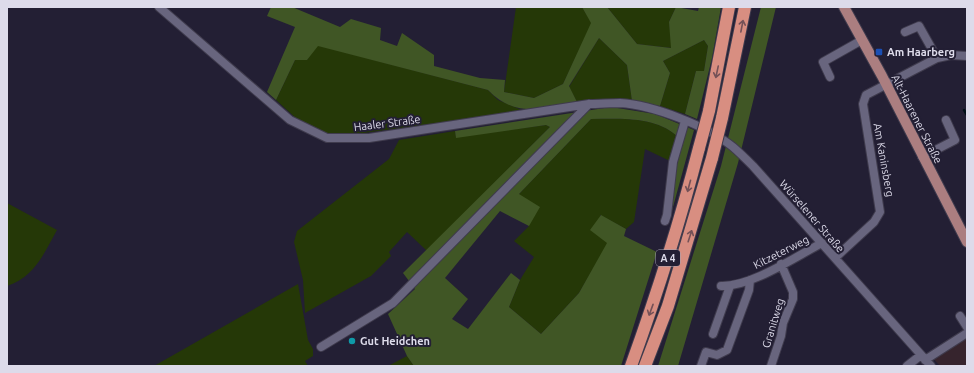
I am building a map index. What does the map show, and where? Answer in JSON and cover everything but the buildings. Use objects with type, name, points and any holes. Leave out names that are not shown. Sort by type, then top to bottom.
[{"type":"highway","name":"A 4","points":[[631,366],[668,257],[699,148],[709,111],[729,7]]},
{"type":"highway","name":"A 4","points":[[645,366],[670,298],[712,158],[722,118],[745,7]]},
{"type":"main road","name":"Alt-Haarener Straße","points":[[844,7],[886,84],[922,157],[967,242]]},
{"type":"street","name":"Haaler Straße","points":[[159,7],[290,120],[327,138],[369,138],[589,104],[620,103],[654,110]]},
{"type":"street","points":[[905,32],[919,26],[937,58]]},
{"type":"street","points":[[830,77],[823,62],[862,40]]},
{"type":"street","points":[[886,84],[937,58],[950,55],[967,56]]},
{"type":"street","name":"Am Kaninsberg","points":[[834,258],[874,222],[880,212],[864,99],[866,94],[886,84]]},
{"type":"street","points":[[321,347],[393,303],[589,104]]},
{"type":"street","name":"Würselener Straße","points":[[654,110],[685,121],[708,132],[732,147],[771,186],[931,366]]},
{"type":"street","points":[[922,157],[955,140],[946,120]]},
{"type":"street","points":[[665,221],[673,162],[685,121]]},
{"type":"street","name":"Kitzeterweg","points":[[721,286],[730,286],[750,280],[822,243]]},
{"type":"street","name":"Granitweg","points":[[771,366],[781,336],[783,323],[793,299],[793,292],[781,264]]},
{"type":"street","name":"Kitzeterweg","points":[[701,366],[706,352],[717,355],[727,350],[749,290],[750,280]]},
{"type":"street","points":[[713,334],[730,286]]},
{"type":"street","points":[[960,316],[967,327]]},
{"type":"street","points":[[907,366],[967,333]]},
{"type":"shaded area","points":[[967,336],[967,366],[940,366],[933,358]]},
{"type":"green space","points":[[271,7],[292,7],[340,27],[351,19],[381,28],[380,40],[397,46],[402,33],[434,55],[434,66],[480,78],[505,80],[504,92],[534,98],[563,84],[591,23],[582,7],[607,7],[637,44],[671,48],[669,22],[676,7],[698,11],[699,7],[721,7],[712,58],[697,119],[685,114],[696,71],[704,71],[708,46],[704,40],[663,61],[670,73],[660,106],[632,101],[627,65],[599,38],[569,86],[578,104],[542,109],[520,108],[509,105],[498,99],[488,90],[318,46],[307,60],[295,60],[276,100],[267,92],[295,27],[267,16]]},
{"type":"green space","points":[[516,7],[582,7],[592,23],[563,84],[534,98],[504,92]]},
{"type":"green space","points":[[607,7],[676,7],[669,22],[672,48],[637,44]]},
{"type":"green space","points":[[761,7],[776,7],[738,163],[678,366],[658,366],[721,166]]},
{"type":"green space","points":[[599,38],[627,65],[632,101],[578,104],[569,87]]},
{"type":"green space","points":[[704,40],[708,46],[704,71],[696,71],[685,114],[660,106],[670,73],[663,61]]},
{"type":"green space","points":[[317,45],[488,90],[498,100],[524,111],[349,135],[323,133],[298,120],[276,100],[295,60],[307,60]]},
{"type":"green space","points":[[611,107],[655,114],[694,130],[670,218],[677,136],[658,125],[647,122],[625,119],[591,119],[519,194],[540,207],[529,226],[500,211],[445,278],[468,299],[452,319],[468,329],[511,273],[520,280],[509,307],[541,334],[579,293],[607,243],[590,230],[601,215],[626,229],[624,236],[657,252],[621,366],[414,366],[407,356],[388,314],[415,289],[403,273],[550,127],[546,125],[456,138],[455,131]]},
{"type":"green space","points":[[591,119],[625,119],[647,122],[658,125],[677,136],[670,161],[645,149],[634,222],[626,229],[600,215],[608,243],[579,293],[541,334],[509,307],[520,280],[534,257],[514,241],[529,226],[519,194]]},
{"type":"green space","points":[[546,125],[550,127],[427,251],[407,232],[389,252],[391,256],[371,276],[305,313],[303,280],[294,242],[297,231],[389,159],[399,140],[455,131],[456,137]]},
{"type":"green space","points":[[7,203],[57,230],[38,263],[32,270],[25,277],[7,286]]},
{"type":"green space","points":[[298,284],[308,340],[313,349],[313,356],[305,361],[308,366],[154,366]]},
{"type":"green space","points":[[407,356],[414,366],[388,366]]},
{"type":"waterway","points":[[964,110],[967,115]]},
{"type":"place","name":"Am Haarberg","points":[[879,52]]},
{"type":"place","name":"Gut Heidchen","points":[[352,341]]}]
